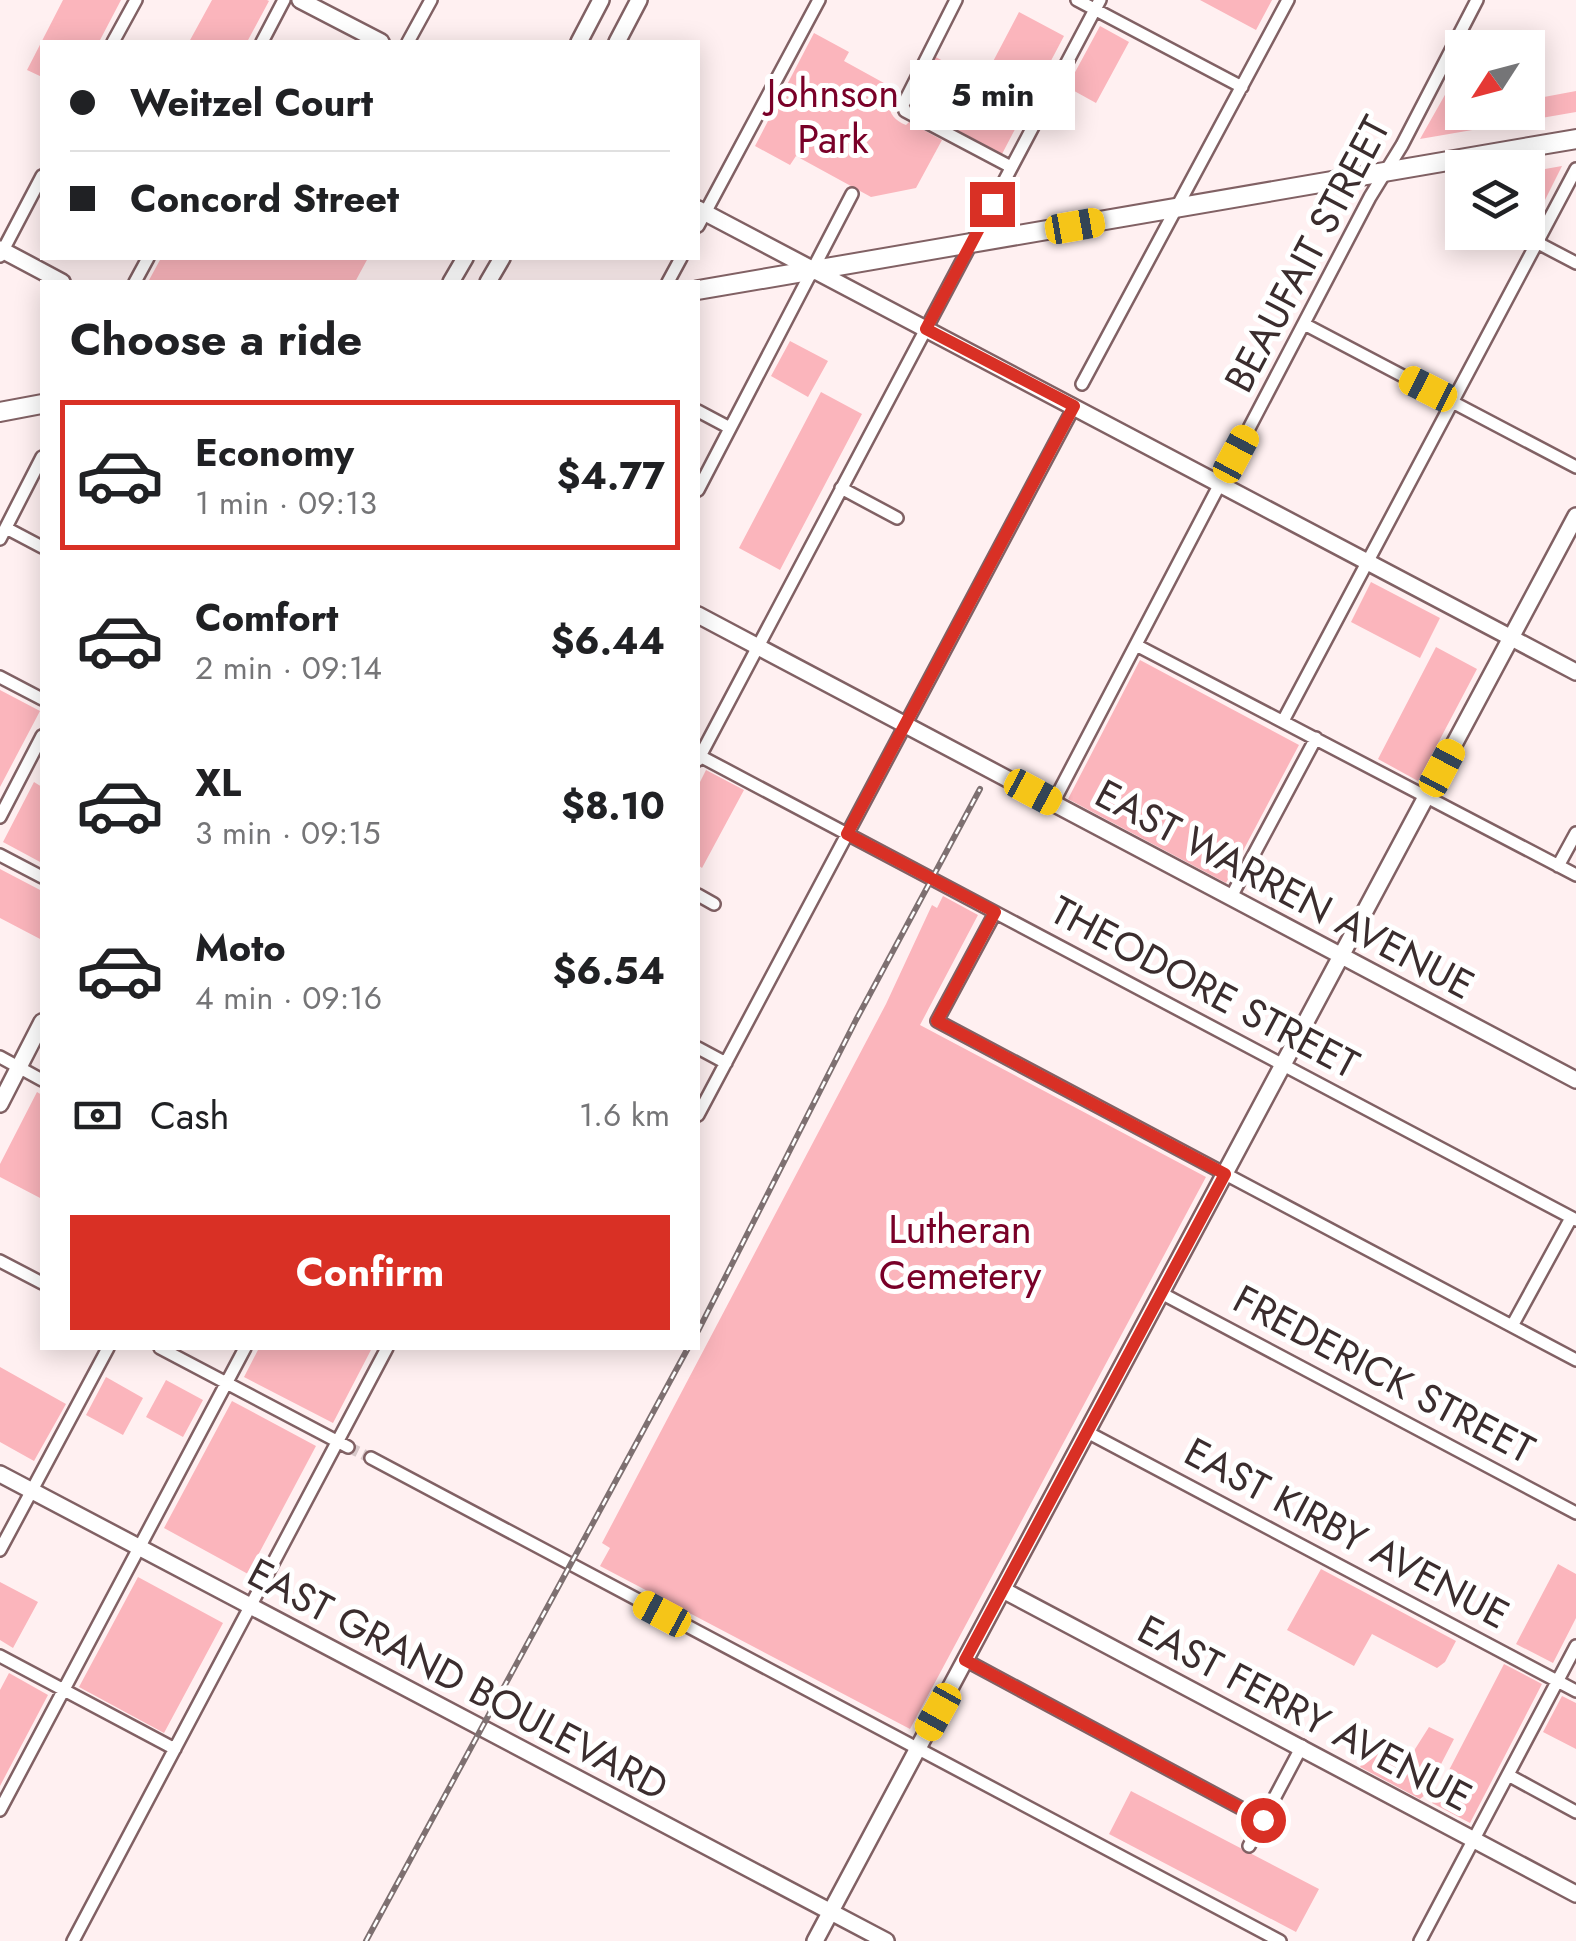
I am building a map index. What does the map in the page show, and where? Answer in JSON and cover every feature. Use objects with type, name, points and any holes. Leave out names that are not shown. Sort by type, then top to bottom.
[{"type":"main road","points":[[300,0],[377,40]]},
{"type":"main road","points":[[580,40],[602,0]]},
{"type":"main road","points":[[618,40],[640,0]]},
{"type":"main road","points":[[700,290],[1576,139]]},
{"type":"main road","points":[[700,216],[814,270],[1576,672]]},
{"type":"main road","points":[[1,252],[58,280]]},
{"type":"main road","points":[[0,412],[40,404]]},
{"type":"main road","points":[[815,1941],[1576,516]]},
{"type":"main road","name":"EAST WARREN AVENUE","points":[[700,616],[1576,1080]]},
{"type":"main road","points":[[0,1104],[40,1026]]},
{"type":"main road","name":"EAST GRAND BOULEVARD","points":[[0,1474],[886,1941]]},
{"type":"main road","name":"EAST FERRY AVENUE","points":[[1003,1590],[1576,1894]]},
{"type":"street","points":[[114,40],[136,0]]},
{"type":"street","points":[[263,40],[284,0]]},
{"type":"street","points":[[409,40],[431,0]]},
{"type":"street","points":[[700,216],[819,0]]},
{"type":"street","points":[[956,0],[902,106],[1011,167]]},
{"type":"street","points":[[1077,0],[1097,5],[1242,87]]},
{"type":"street","points":[[1082,384],[1288,0]]},
{"type":"street","name":"BEAUFAIT STREET","points":[[1053,803],[1477,0]]},
{"type":"street","points":[[700,753],[1097,5]]},
{"type":"street","points":[[1545,229],[1576,169]]},
{"type":"street","points":[[1,252],[40,180]]},
{"type":"street","points":[[700,486],[852,194]]},
{"type":"street","points":[[1545,247],[1576,264]]},
{"type":"street","points":[[1284,720],[1534,250]]},
{"type":"street","points":[[1306,325],[1576,467]]},
{"type":"street","points":[[700,1112],[1074,406]]},
{"type":"street","points":[[700,412],[730,428]]},
{"type":"street","points":[[40,461],[3,533],[40,546]]},
{"type":"street","points":[[841,488],[898,518]]},
{"type":"street","points":[[1136,645],[1576,876]]},
{"type":"street","points":[[0,676],[40,698]]},
{"type":"street","points":[[1231,897],[1316,738]]},
{"type":"street","points":[[0,817],[40,740]]},
{"type":"street","name":"THEODORE STREET","points":[[700,758],[1573,1219]]},
{"type":"street","points":[[1558,866],[1576,833]]},
{"type":"street","points":[[0,855],[40,876]]},
{"type":"street","points":[[700,896],[714,904]]},
{"type":"street","points":[[995,912],[937,1021],[1576,1360]]},
{"type":"street","points":[[700,1049],[726,1063]]},
{"type":"street","points":[[0,1057],[40,1079]]},
{"type":"street","points":[[1512,1326],[1573,1219]]},
{"type":"street","points":[[0,1261],[40,1283]]},
{"type":"street","name":"FREDERICK STREET","points":[[1162,1293],[1576,1513]]},
{"type":"street","points":[[0,1550],[107,1350]]},
{"type":"street","points":[[164,1350],[343,1444]]},
{"type":"street","points":[[0,1810],[244,1350]]},
{"type":"street","points":[[73,1941],[248,1605],[343,1444],[386,1350]]},
{"type":"street","name":"EAST KIRBY AVENUE","points":[[1087,1432],[1576,1691]]},
{"type":"street","points":[[371,1458],[1280,1941]]},
{"type":"street","points":[[1420,1941],[1576,1646]]},
{"type":"street","points":[[0,1656],[175,1749]]},
{"type":"street","points":[[965,1660],[1263,1820]]},
{"type":"street","points":[[1249,1846],[1302,1746]]},
{"type":"street","points":[[1508,1775],[1576,1812]]},
{"type":"green space","points":[[63,0],[121,0],[100,40],[42,40]]},
{"type":"green space","points":[[212,0],[269,1],[248,40],[190,40]]},
{"type":"green space","points":[[1200,0],[1272,0],[1256,30]]},
{"type":"green space","points":[[1019,12],[1064,36],[1002,154],[957,130]]},
{"type":"green space","points":[[1100,26],[1129,42],[1096,103],[1067,87]]},
{"type":"green space","name":"Johnson Park","points":[[814,33],[849,52],[844,61],[893,88],[889,105],[895,119],[942,140],[916,188],[871,197],[796,156],[790,165],[755,146]]},
{"type":"green space","points":[[40,45],[40,76],[27,70]]},
{"type":"green space","points":[[934,56],[972,77],[947,122],[910,101]]},
{"type":"green space","points":[[1576,91],[1576,112],[1545,117],[1545,97]]},
{"type":"green space","points":[[1445,95],[1445,130],[1472,130],[1420,139]]},
{"type":"green space","points":[[1562,166],[1545,200],[1545,169]]},
{"type":"green space","points":[[160,260],[367,260],[356,280],[149,280]]},
{"type":"green space","points":[[790,341],[828,361],[808,397],[771,376]]},
{"type":"green space","points":[[821,392],[862,414],[780,570],[739,548]]},
{"type":"green space","points":[[1371,582],[1440,618],[1420,658],[1351,622]]},
{"type":"green space","points":[[1436,647],[1477,669],[1418,781],[1378,759]]},
{"type":"green space","points":[[1140,660],[1299,745],[1226,883],[1068,799]]},
{"type":"green space","points":[[0,690],[40,711],[0,787]]},
{"type":"green space","points":[[706,770],[744,790],[702,868],[700,866],[700,782]]},
{"type":"green space","points":[[34,782],[40,786],[40,862],[3,842]]},
{"type":"green space","points":[[0,869],[40,890],[40,939],[0,918]]},
{"type":"green space","name":"Lutheran Cemetery","points":[[943,896],[978,915],[920,1025],[1206,1177],[910,1729],[600,1566],[610,1548],[602,1543],[886,1004],[932,905],[937,908]]},
{"type":"green space","points":[[37,1092],[40,1198],[0,1177],[0,1164]]},
{"type":"green space","points":[[258,1350],[371,1350],[333,1423],[244,1377]]},
{"type":"green space","points":[[0,1367],[66,1404],[34,1461],[0,1442]]},
{"type":"green space","points":[[106,1377],[143,1398],[123,1435],[86,1415]]},
{"type":"green space","points":[[166,1380],[203,1400],[183,1437],[146,1417]]},
{"type":"green space","points":[[232,1401],[316,1446],[248,1574],[164,1528]]},
{"type":"green space","points":[[1558,1564],[1576,1574],[1576,1618],[1553,1663],[1516,1644]]},
{"type":"green space","points":[[1321,1569],[1456,1641],[1445,1662],[1437,1668],[1372,1634],[1354,1666],[1287,1630]]},
{"type":"green space","points":[[138,1577],[223,1623],[164,1733],[79,1687]]},
{"type":"green space","points":[[0,1582],[38,1602],[13,1648],[0,1640]]},
{"type":"green space","points":[[1504,1664],[1542,1684],[1470,1823],[1432,1803]]},
{"type":"green space","points":[[9,1673],[48,1695],[0,1786],[0,1690]]},
{"type":"green space","points":[[1562,1696],[1576,1703],[1576,1749],[1543,1732]]},
{"type":"green space","points":[[1429,1727],[1454,1739],[1420,1799],[1360,1767],[1375,1739],[1410,1757]]},
{"type":"green space","points":[[1131,1791],[1319,1889],[1296,1932],[1109,1834]]},
{"type":"tunnel","points":[[348,1447],[371,1458]]},
{"type":"railway","points":[[700,1327],[856,1020],[980,789]]},
{"type":"railway","points":[[366,1941],[687,1350]]},
{"type":"route","points":[[992,204],[926,329],[1074,406],[847,834],[995,912],[937,1021],[1225,1174],[965,1660],[1263,1820]]}]
